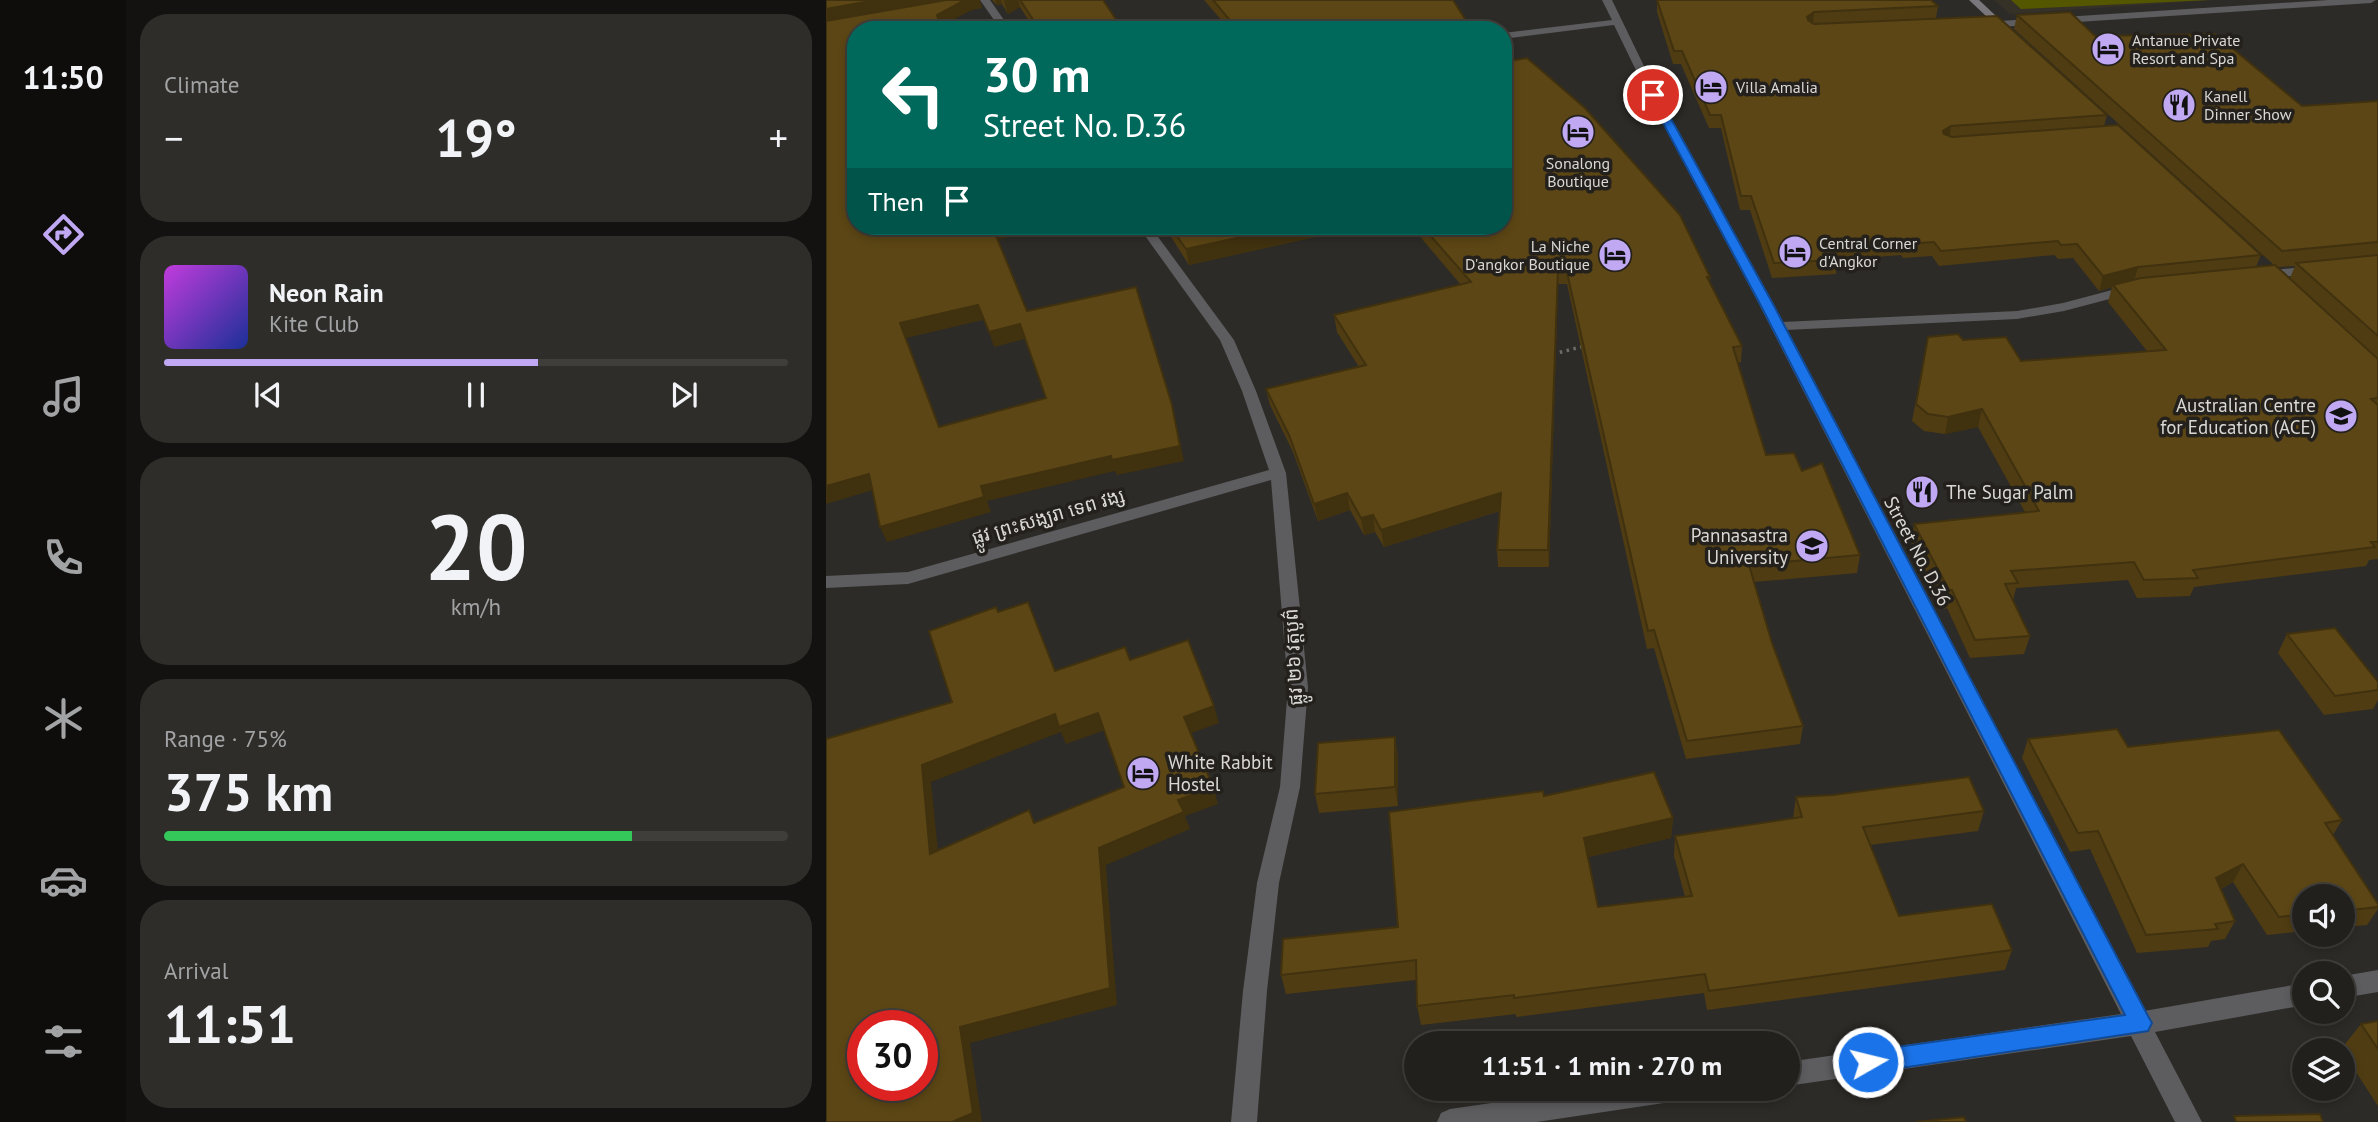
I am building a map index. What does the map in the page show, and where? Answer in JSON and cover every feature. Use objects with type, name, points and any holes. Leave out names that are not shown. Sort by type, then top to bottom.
[{"type":"main road","points":[[1974,0],[2020,43]]},
{"type":"street","points":[[969,2],[984,0],[999,21]]},
{"type":"street","name":"Street No. D.36","points":[[1607,0],[1653,95],[1777,327],[2189,1122]]},
{"type":"street","points":[[2000,24],[2371,0]]},
{"type":"street","points":[[1512,35],[1618,22]]},
{"type":"street","name":"ផ្លូវ ២៦ វត្តបូព៌","points":[[1151,235],[1227,340],[1278,473],[1298,687],[1290,787],[1268,883],[1256,978],[1244,1122]]},
{"type":"street","points":[[2244,277],[2325,269]]},
{"type":"street","points":[[1777,327],[2017,315],[2148,287]]},
{"type":"street","name":"ផ្លូវ ព្រះសង្ឃរា ទេព វង្ស","points":[[826,582],[908,578],[1278,473]]},
{"type":"street","points":[[2355,985],[2378,981]]},
{"type":"street","points":[[1800,1072],[2140,1023],[2292,996]]},
{"type":"street","points":[[1450,1122],[1595,1101]]},
{"type":"path","points":[[1543,356],[1593,344]]},
{"type":"shaded area","points":[[1994,0],[2214,0],[2010,14]]},
{"type":"shaded area","points":[[2011,0],[2210,0],[2021,9]]},
{"type":"building","points":[[826,0],[876,0],[826,9]]},
{"type":"building","points":[[946,0],[965,0],[937,15],[939,21],[847,21],[847,235],[996,235],[1027,311],[1136,287],[1172,405],[1180,446],[1112,460],[1111,456],[981,486],[984,497],[880,527],[869,474],[826,486],[826,21]],"holes":[[[978,305],[989,332],[1020,324],[1046,398],[939,427],[900,323]]]},
{"type":"building","points":[[1020,0],[1103,0],[1117,21],[1034,21]]},
{"type":"building","points":[[1213,0],[1453,0],[1466,21],[1230,21]]},
{"type":"building","points":[[1657,0],[1931,0],[1938,6],[1814,12],[1807,17],[1814,24],[1997,16],[2107,115],[1951,126],[1943,131],[1944,134],[1952,137],[2118,125],[2261,255],[2138,267],[2103,276],[2077,244],[2061,245],[2058,241],[1941,251],[1934,242],[1906,244],[1904,240],[1831,246],[1838,260],[1774,263],[1751,196],[1741,196],[1721,115],[1710,115],[1682,51],[1674,51]]},
{"type":"building","points":[[2070,12],[2095,36],[2215,34],[2302,106],[2378,101],[2378,242],[2282,251],[2017,15]]},
{"type":"building","points":[[1527,58],[1585,108],[1680,215],[1710,277],[1707,277],[1742,346],[1733,347],[1766,455],[1794,453],[1802,471],[1822,463],[1860,555],[1749,565],[1772,643],[1803,726],[1687,741],[1654,630],[1648,631],[1566,268],[1558,268],[1548,550],[1497,550],[1501,493],[1381,530],[1373,515],[1361,518],[1347,493],[1314,504],[1289,435],[1266,389],[1366,365],[1334,315],[1471,282],[1430,235],[1512,235],[1512,60]]},
{"type":"building","points":[[1176,235],[1251,235],[1186,249]]},
{"type":"building","points":[[2378,255],[2378,336],[2296,263]]},
{"type":"building","points":[[2275,265],[2378,359],[2378,398],[2371,399],[2378,405],[2378,542],[2371,542],[2375,547],[2193,570],[2198,578],[2144,580],[2134,562],[2011,571],[2018,583],[2005,584],[2030,636],[1975,640],[1952,590],[1949,590],[1914,524],[2039,511],[1982,409],[1948,417],[1928,414],[1916,404],[1928,337],[1958,334],[1963,340],[2006,337],[2021,361],[2166,350],[2113,285],[2141,278]]},
{"type":"building","points":[[1028,602],[1055,671],[1125,647],[1130,660],[1188,640],[1214,706],[1184,717],[1213,787],[1178,800],[1184,812],[1099,848],[1110,988],[960,1027],[973,1113],[952,1122],[826,1122],[826,739],[952,702],[929,631],[996,607],[998,612]],"holes":[[[1098,713],[1124,787],[1034,823],[1029,810],[930,854],[922,765],[1055,714],[1059,727]]]},
{"type":"building","points":[[2335,628],[2378,682],[2378,690],[2335,696],[2287,634]]},
{"type":"building","points":[[2117,729],[2128,747],[2279,730],[2342,820],[2325,823],[2378,907],[2355,910],[2355,884],[2292,884],[2292,916],[2279,917],[2243,864],[2216,878],[2235,921],[2215,924],[2218,929],[2146,935],[2098,831],[2078,833],[2028,739]]},
{"type":"building","points":[[1395,737],[1395,787],[1315,794],[1318,743]]},
{"type":"building","points":[[1654,772],[1673,818],[1584,838],[1598,907],[1692,896],[1675,836],[1802,817],[1796,797],[1833,795],[1969,777],[1984,811],[1863,827],[1899,916],[1992,904],[2012,950],[1709,991],[1705,974],[1514,998],[1514,995],[1417,1006],[1416,960],[1281,975],[1283,939],[1398,927],[1389,812],[1543,791],[1544,796]]},
{"type":"building","points":[[2378,1021],[2378,1049],[2361,1024]]},
{"type":"building","points":[[2320,1114],[2323,1122],[2236,1122],[2234,1116]]},
{"type":"building","points":[[1964,1117],[1966,1122],[1916,1122]]},
{"type":"place","name":"Antanue Private Resort and Spa","points":[[2108,49]]},
{"type":"place","name":"Villa Amalia","points":[[1711,87]]},
{"type":"place","name":"Kanell Dinner Show","points":[[2179,105]]},
{"type":"place","name":"Sonalong Boutique","points":[[1578,132]]},
{"type":"place","name":"Central Corner d'Angkor","points":[[1795,252]]},
{"type":"place","name":"La Niche D'angkor Boutique","points":[[1615,255]]},
{"type":"place","name":"Australian Centre for Education (ACE)","points":[[2341,416]]},
{"type":"place","name":"The Sugar Palm","points":[[1922,492]]},
{"type":"place","name":"Pannasastra University","points":[[1812,546]]},
{"type":"place","name":"White Rabbit Hostel","points":[[1143,773]]},
{"type":"route","points":[[1653,95],[1766,304],[2140,1023],[1868,1062]]}]
